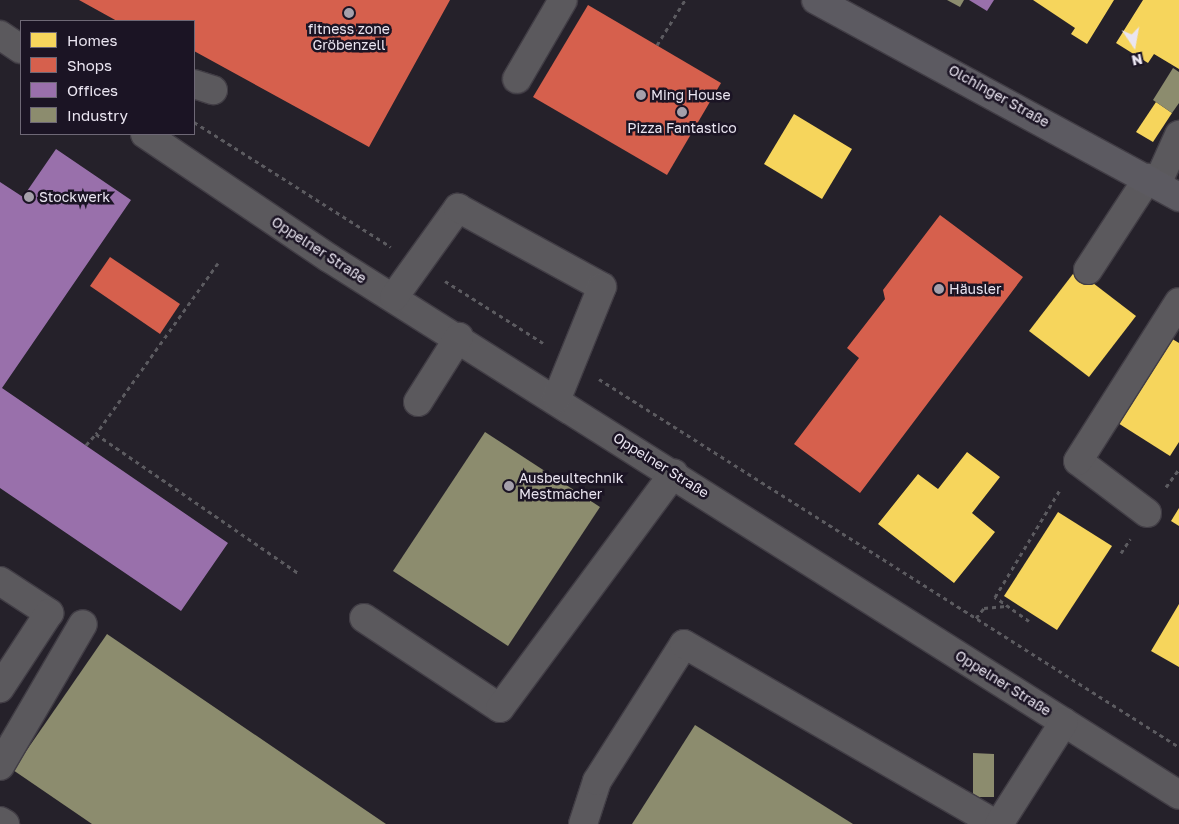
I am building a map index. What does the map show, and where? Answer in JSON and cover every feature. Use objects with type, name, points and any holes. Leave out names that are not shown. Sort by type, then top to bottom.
[{"type":"main road","name":"Olchinger Straße","points":[[816,0],[1161,186]]},
{"type":"street","points":[[517,79],[563,0]]},
{"type":"street","points":[[0,35],[20,48]]},
{"type":"street","name":"Oppelner Straße","points":[[148,135],[394,298],[557,398],[1179,795]]},
{"type":"street","points":[[1088,270],[1161,186],[1179,136]]},
{"type":"street","points":[[394,298],[458,208],[602,287],[557,398]]},
{"type":"street","points":[[1147,513],[1078,461],[1179,302]]},
{"type":"street","points":[[418,402],[459,337]]},
{"type":"street","points":[[364,618],[500,708],[674,473]]},
{"type":"street","points":[[0,582],[49,613],[0,688]]},
{"type":"street","points":[[0,766],[83,624]]},
{"type":"street","points":[[583,824],[597,780],[684,644],[998,824],[1064,722]]},
{"type":"street","points":[[0,821],[5,824]]},
{"type":"path","points":[[657,45],[685,0]]},
{"type":"path","points":[[195,123],[1179,747]]},
{"type":"path","points":[[86,445],[96,434],[218,263]]},
{"type":"path","points":[[96,434],[300,574]]},
{"type":"path","points":[[1029,621],[995,598],[1078,461]]},
{"type":"path","points":[[976,618],[984,608],[1007,606]]},
{"type":"building: Homes","points":[[1033,0],[1114,0],[1087,44],[1071,34],[1075,28]]},
{"type":"building: Homes","points":[[1143,0],[1179,0],[1179,69],[1154,54],[1148,63],[1116,43]]},
{"type":"building: Homes","points":[[1156,102],[1172,113],[1153,142],[1136,132]]},
{"type":"building: Homes","points":[[794,114],[852,149],[822,199],[764,164]]},
{"type":"building: Homes","points":[[1076,270],[1136,316],[1089,377],[1029,331]]},
{"type":"building: Homes","points":[[1164,334],[1179,343],[1179,442],[1170,456],[1110,418]]},
{"type":"building: Homes","points":[[967,452],[1000,477],[972,513],[995,532],[954,583],[878,524],[918,474],[938,489]]},
{"type":"building: Homes","points":[[1179,508],[1179,526],[1171,521]]},
{"type":"building: Homes","points":[[1058,512],[1112,546],[1057,630],[1004,596]]},
{"type":"building: Homes","points":[[1179,604],[1179,667],[1151,651]]},
{"type":"building: Shops","points":[[79,0],[450,0],[369,147],[195,52],[195,20],[115,20]]},
{"type":"building: Shops","points":[[588,5],[721,83],[667,175],[533,97]]},
{"type":"building: Shops","points":[[940,215],[1023,277],[860,493],[794,444],[859,358],[847,348],[885,299],[883,290]]},
{"type":"building: Shops","points":[[110,257],[180,304],[160,334],[90,286]]},
{"type":"building: Offices","points":[[969,0],[994,0],[987,11]]},
{"type":"building: Offices","name":"Stockwerk","points":[[56,149],[131,200],[2,388],[228,543],[181,611],[0,488],[0,182],[23,197]]},
{"type":"building: Industry","points":[[947,0],[964,0],[960,7]]},
{"type":"building: Industry","points":[[1173,68],[1179,72],[1179,103],[1172,113],[1153,100]]},
{"type":"building: Industry","points":[[485,432],[600,507],[508,646],[393,571]]},
{"type":"building: Industry","points":[[107,634],[386,824],[92,824],[13,770]]},
{"type":"building: Industry","points":[[695,725],[853,824],[632,824]]},
{"type":"building: Industry","points":[[973,753],[994,754],[994,797],[973,797]]},
{"type":"place","name":"fitness zone Gröbenzell","points":[[349,13]]},
{"type":"place","name":"Ming House","points":[[641,95]]},
{"type":"place","name":"Pizza Fantastico","points":[[682,112]]},
{"type":"place","name":"Stockwerk","points":[[29,197]]},
{"type":"place","name":"Häusler","points":[[939,289]]},
{"type":"place","name":"Ausbeultechnik Mestmacher","points":[[509,486]]}]
